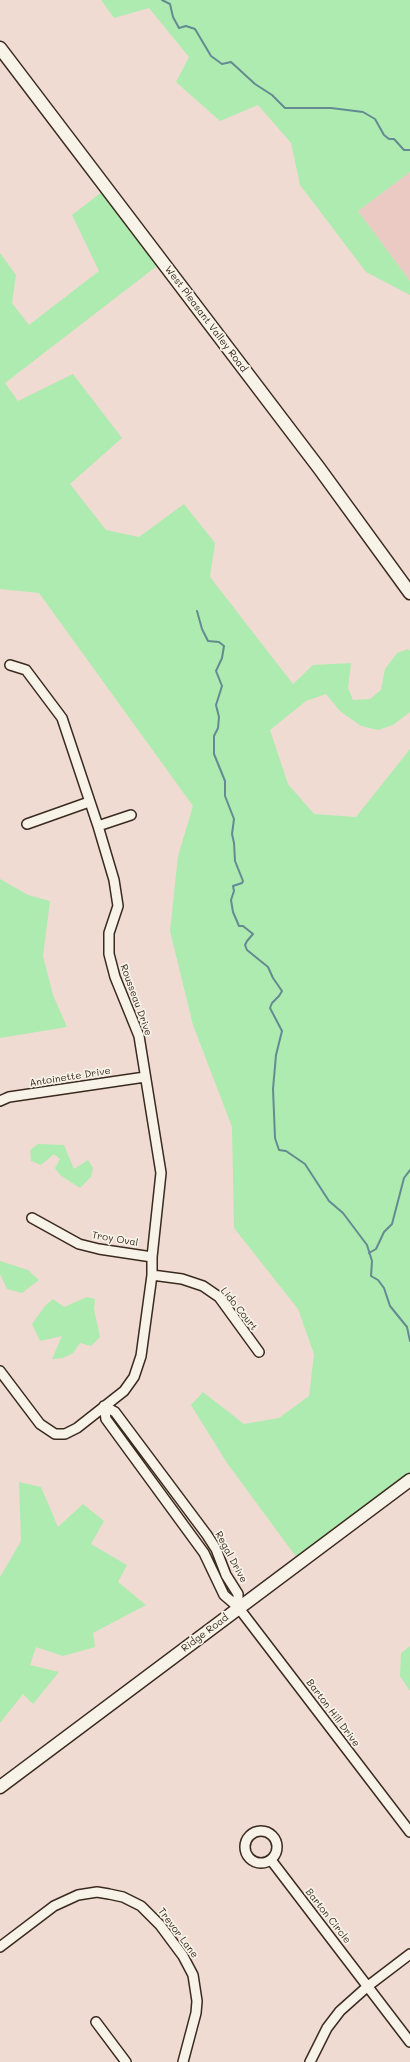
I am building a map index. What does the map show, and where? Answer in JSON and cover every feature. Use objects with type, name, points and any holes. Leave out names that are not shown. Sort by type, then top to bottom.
[{"type":"main road","name":"West Pleasant Valley Road","points":[[0,48],[324,474],[410,592]]},
{"type":"main road","name":"Ridge Road","points":[[0,1787],[238,1607],[410,1480]]},
{"type":"street","name":"Rousseau Drive","points":[[0,1371],[40,1424],[55,1434],[65,1434],[71,1431],[124,1391],[134,1377],[141,1356],[152,1275],[152,1257],[161,1173],[139,1036],[115,977],[109,954],[109,934],[118,906],[114,880],[98,826],[62,718],[26,670],[10,665]]},
{"type":"street","points":[[28,824],[89,802]]},
{"type":"street","points":[[98,826],[132,815]]},
{"type":"street","name":"Antoinette Drive","points":[[0,1101],[9,1097],[145,1077]]},
{"type":"street","name":"Troy Oval","points":[[32,1218],[79,1244],[99,1249],[152,1257]]},
{"type":"street","name":"Lido Court","points":[[152,1275],[182,1279],[203,1286],[218,1297],[259,1352]]},
{"type":"street","points":[[104,1406],[106,1419],[204,1553],[224,1595],[238,1607]]},
{"type":"street","name":"Regal Drive","points":[[104,1406],[115,1412],[216,1549],[226,1575],[238,1594],[238,1607]]},
{"type":"street","points":[[182,1522],[191,1515]]},
{"type":"street","name":"Barton Hill Drive","points":[[238,1607],[410,1832]]},
{"type":"street","name":"Barton Circle","points":[[270,1860],[410,2042]]},
{"type":"street","name":"Trevor Lane","points":[[0,1947],[54,1906],[78,1895],[98,1892],[123,1897],[141,1906],[165,1931],[188,1963],[193,1975],[197,2001],[196,2013],[183,2062]]},
{"type":"street","points":[[310,2062],[316,2047],[333,2020],[368,1986],[410,1954]]},
{"type":"street","points":[[96,2022],[126,2062]]},
{"type":"shaded area","points":[[410,172],[410,281],[358,211]]},
{"type":"green space","points":[[101,0],[410,0],[410,172],[358,211],[410,281],[410,295],[366,272],[300,185],[291,143],[258,105],[220,121],[176,82],[189,57],[149,8],[114,18]]},
{"type":"green space","points":[[102,192],[157,266],[5,383],[18,401],[73,374],[122,438],[70,484],[106,530],[139,537],[184,504],[215,543],[210,577],[293,684],[313,665],[351,663],[348,688],[353,700],[370,699],[381,690],[385,669],[397,653],[408,649],[410,651],[410,712],[393,725],[378,730],[361,726],[340,711],[326,694],[306,701],[270,730],[288,784],[314,814],[356,817],[410,749],[410,1472],[297,1558],[227,1463],[191,1405],[203,1392],[244,1424],[279,1418],[309,1396],[314,1354],[298,1309],[234,1228],[232,1127],[193,1025],[170,931],[178,856],[193,806],[39,593],[0,589],[0,253],[16,275],[12,303],[29,325],[99,271],[72,215]]},
{"type":"green space","points":[[0,879],[28,895],[50,901],[43,956],[53,995],[67,1027],[0,1038]]},
{"type":"green space","points":[[38,1144],[64,1145],[74,1169],[88,1160],[93,1168],[91,1177],[80,1188],[60,1175],[55,1168],[60,1159],[54,1154],[41,1165],[31,1161],[30,1150]]},
{"type":"green space","points":[[0,1261],[28,1270],[39,1280],[22,1293],[7,1289],[0,1274]]},
{"type":"green space","points":[[87,1297],[95,1299],[94,1309],[100,1337],[91,1346],[80,1343],[73,1353],[63,1358],[52,1359],[62,1336],[40,1341],[32,1324],[45,1306],[53,1299],[64,1307]]},
{"type":"green space","points":[[19,1482],[41,1487],[58,1527],[83,1504],[104,1521],[91,1544],[127,1565],[118,1582],[146,1605],[93,1633],[95,1647],[63,1656],[36,1647],[30,1665],[59,1672],[33,1704],[23,1694],[0,1723],[0,1577],[21,1541]]},
{"type":"green space","points":[[410,1646],[410,1691],[400,1676],[401,1653]]},
{"type":"waterway","points":[[162,0],[170,4],[173,17],[179,28],[186,26],[195,29],[211,56],[222,64],[231,62],[255,84],[272,95],[285,108],[331,108],[363,112],[375,119],[384,135],[389,139],[394,139],[404,150],[410,150]]},
{"type":"waterway","points":[[197,611],[202,629],[208,641],[219,642],[224,646],[222,658],[216,671],[222,686],[216,705],[219,717],[218,728],[214,736],[214,754],[225,781],[225,796],[234,819],[232,834],[235,861],[243,881],[242,883],[233,886],[234,891],[231,900],[233,912],[239,926],[243,926],[253,934],[245,945],[247,950],[268,967],[273,978],[282,991],[272,1003],[270,1008],[282,1031],[276,1055],[273,1089],[275,1138],[279,1150],[286,1151],[305,1164],[329,1201],[343,1213],[367,1245],[372,1261],[371,1276],[378,1280],[384,1288],[390,1306],[407,1327],[410,1341]]},
{"type":"waterway","points":[[369,1253],[376,1249],[384,1232],[392,1224],[404,1178],[410,1170]]}]
